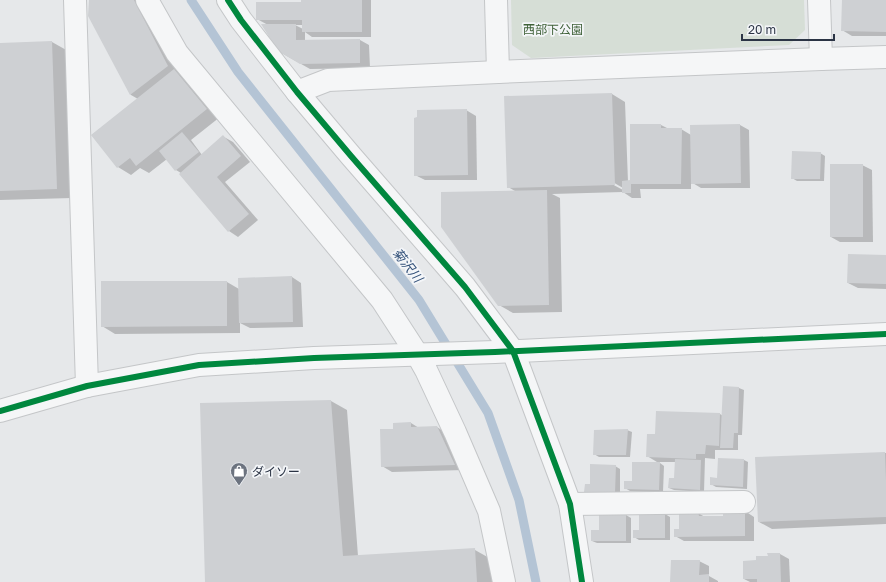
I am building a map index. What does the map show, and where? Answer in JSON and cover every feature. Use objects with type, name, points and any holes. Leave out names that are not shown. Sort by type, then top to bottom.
[{"type":"street","points":[[75,0],[87,386]]},
{"type":"street","points":[[147,0],[177,53],[382,300],[423,354],[426,370],[489,511],[504,582]]},
{"type":"street","points":[[228,0],[241,20],[296,92],[465,286],[504,351],[570,504],[582,582]]},
{"type":"street","points":[[496,0],[498,72]]},
{"type":"street","points":[[819,0],[821,59]]},
{"type":"street","points":[[296,92],[328,80],[886,57]]},
{"type":"street","points":[[0,410],[87,386],[199,365],[886,334]]},
{"type":"street","points":[[570,504],[744,502]]},
{"type":"green space","name":"西部下公園","points":[[511,0],[804,0],[805,30],[789,45],[531,58],[512,45]]},
{"type":"building","points":[[89,0],[134,0],[168,66],[130,95],[88,16]]},
{"type":"building","points":[[301,0],[362,0],[362,32],[302,32],[302,20],[256,20],[256,2],[301,2]]},
{"type":"building","points":[[842,0],[886,0],[886,32],[841,31]]},
{"type":"building","points":[[261,24],[296,24],[296,40],[360,39],[360,63],[300,64],[278,51]]},
{"type":"building","points":[[52,41],[57,189],[0,191],[0,43]]},
{"type":"building","points":[[174,69],[207,109],[136,166],[130,158],[117,168],[91,135]]},
{"type":"building","points":[[612,93],[615,185],[507,188],[504,96]]},
{"type":"building","points":[[467,109],[468,175],[414,176],[414,118],[417,117],[417,110]]},
{"type":"building","points":[[630,124],[661,124],[661,128],[682,128],[681,184],[631,184],[631,193],[622,193],[622,181],[630,180]]},
{"type":"building","points":[[740,124],[741,183],[691,184],[690,125]]},
{"type":"building","points":[[182,132],[199,152],[175,171],[159,151]]},
{"type":"building","points":[[223,135],[241,156],[217,177],[249,214],[228,232],[179,174]]},
{"type":"building","points":[[792,151],[821,152],[820,179],[791,179]]},
{"type":"building","points":[[830,164],[863,164],[863,237],[830,237]]},
{"type":"building","points":[[547,190],[549,305],[498,306],[441,227],[441,192]]},
{"type":"building","points":[[848,254],[886,255],[886,284],[847,283]]},
{"type":"building","points":[[292,276],[293,322],[239,323],[238,278]]},
{"type":"building","points":[[101,281],[227,281],[227,326],[101,327]]},
{"type":"building","points":[[723,386],[739,387],[738,433],[734,433],[733,448],[720,448]]},
{"type":"building","points":[[331,400],[343,556],[475,548],[477,582],[205,582],[200,403]]},
{"type":"building","points":[[656,411],[720,413],[719,446],[706,445],[705,454],[696,454],[696,459],[646,457],[647,434],[655,434]]},
{"type":"building","points":[[411,422],[411,427],[437,426],[455,465],[381,467],[380,429],[393,429],[393,423]]},
{"type":"building","points":[[628,429],[626,455],[593,455],[594,430]]},
{"type":"building","points":[[885,452],[886,517],[758,522],[755,457]]},
{"type":"building","points":[[718,458],[744,459],[743,487],[710,485],[710,477],[717,478]]},
{"type":"building","points":[[675,459],[701,460],[700,490],[668,488],[669,478],[674,478]]},
{"type":"building","points":[[632,462],[660,462],[659,490],[624,489],[624,481],[632,481]]},
{"type":"building","points":[[590,464],[616,465],[615,493],[584,492],[585,484],[590,484]]},
{"type":"building","points":[[723,510],[745,510],[745,536],[674,537],[674,529],[679,529],[679,511],[698,512],[699,516],[723,516]]},
{"type":"building","points":[[665,513],[665,538],[633,538],[633,530],[639,530],[639,514]]},
{"type":"building","points":[[599,514],[626,514],[626,541],[591,541],[591,530],[599,530]]},
{"type":"building","points":[[767,553],[780,553],[781,582],[757,582],[757,579],[743,579],[743,561],[756,560],[756,556],[768,556]]},
{"type":"building","points":[[671,560],[700,560],[699,575],[709,574],[709,582],[670,582]]},
{"type":"waterway","name":"菊沢川","points":[[191,0],[238,72],[419,300],[488,413],[519,500],[536,582]]},
{"type":"cycle path","points":[[228,0],[241,20],[297,92],[465,287],[513,351],[570,504],[582,582]]},
{"type":"cycle path","points":[[0,411],[87,386],[199,365],[314,358],[495,352],[886,334]]},
{"type":"place","name":"ダイソー","points":[[239,486]]}]
